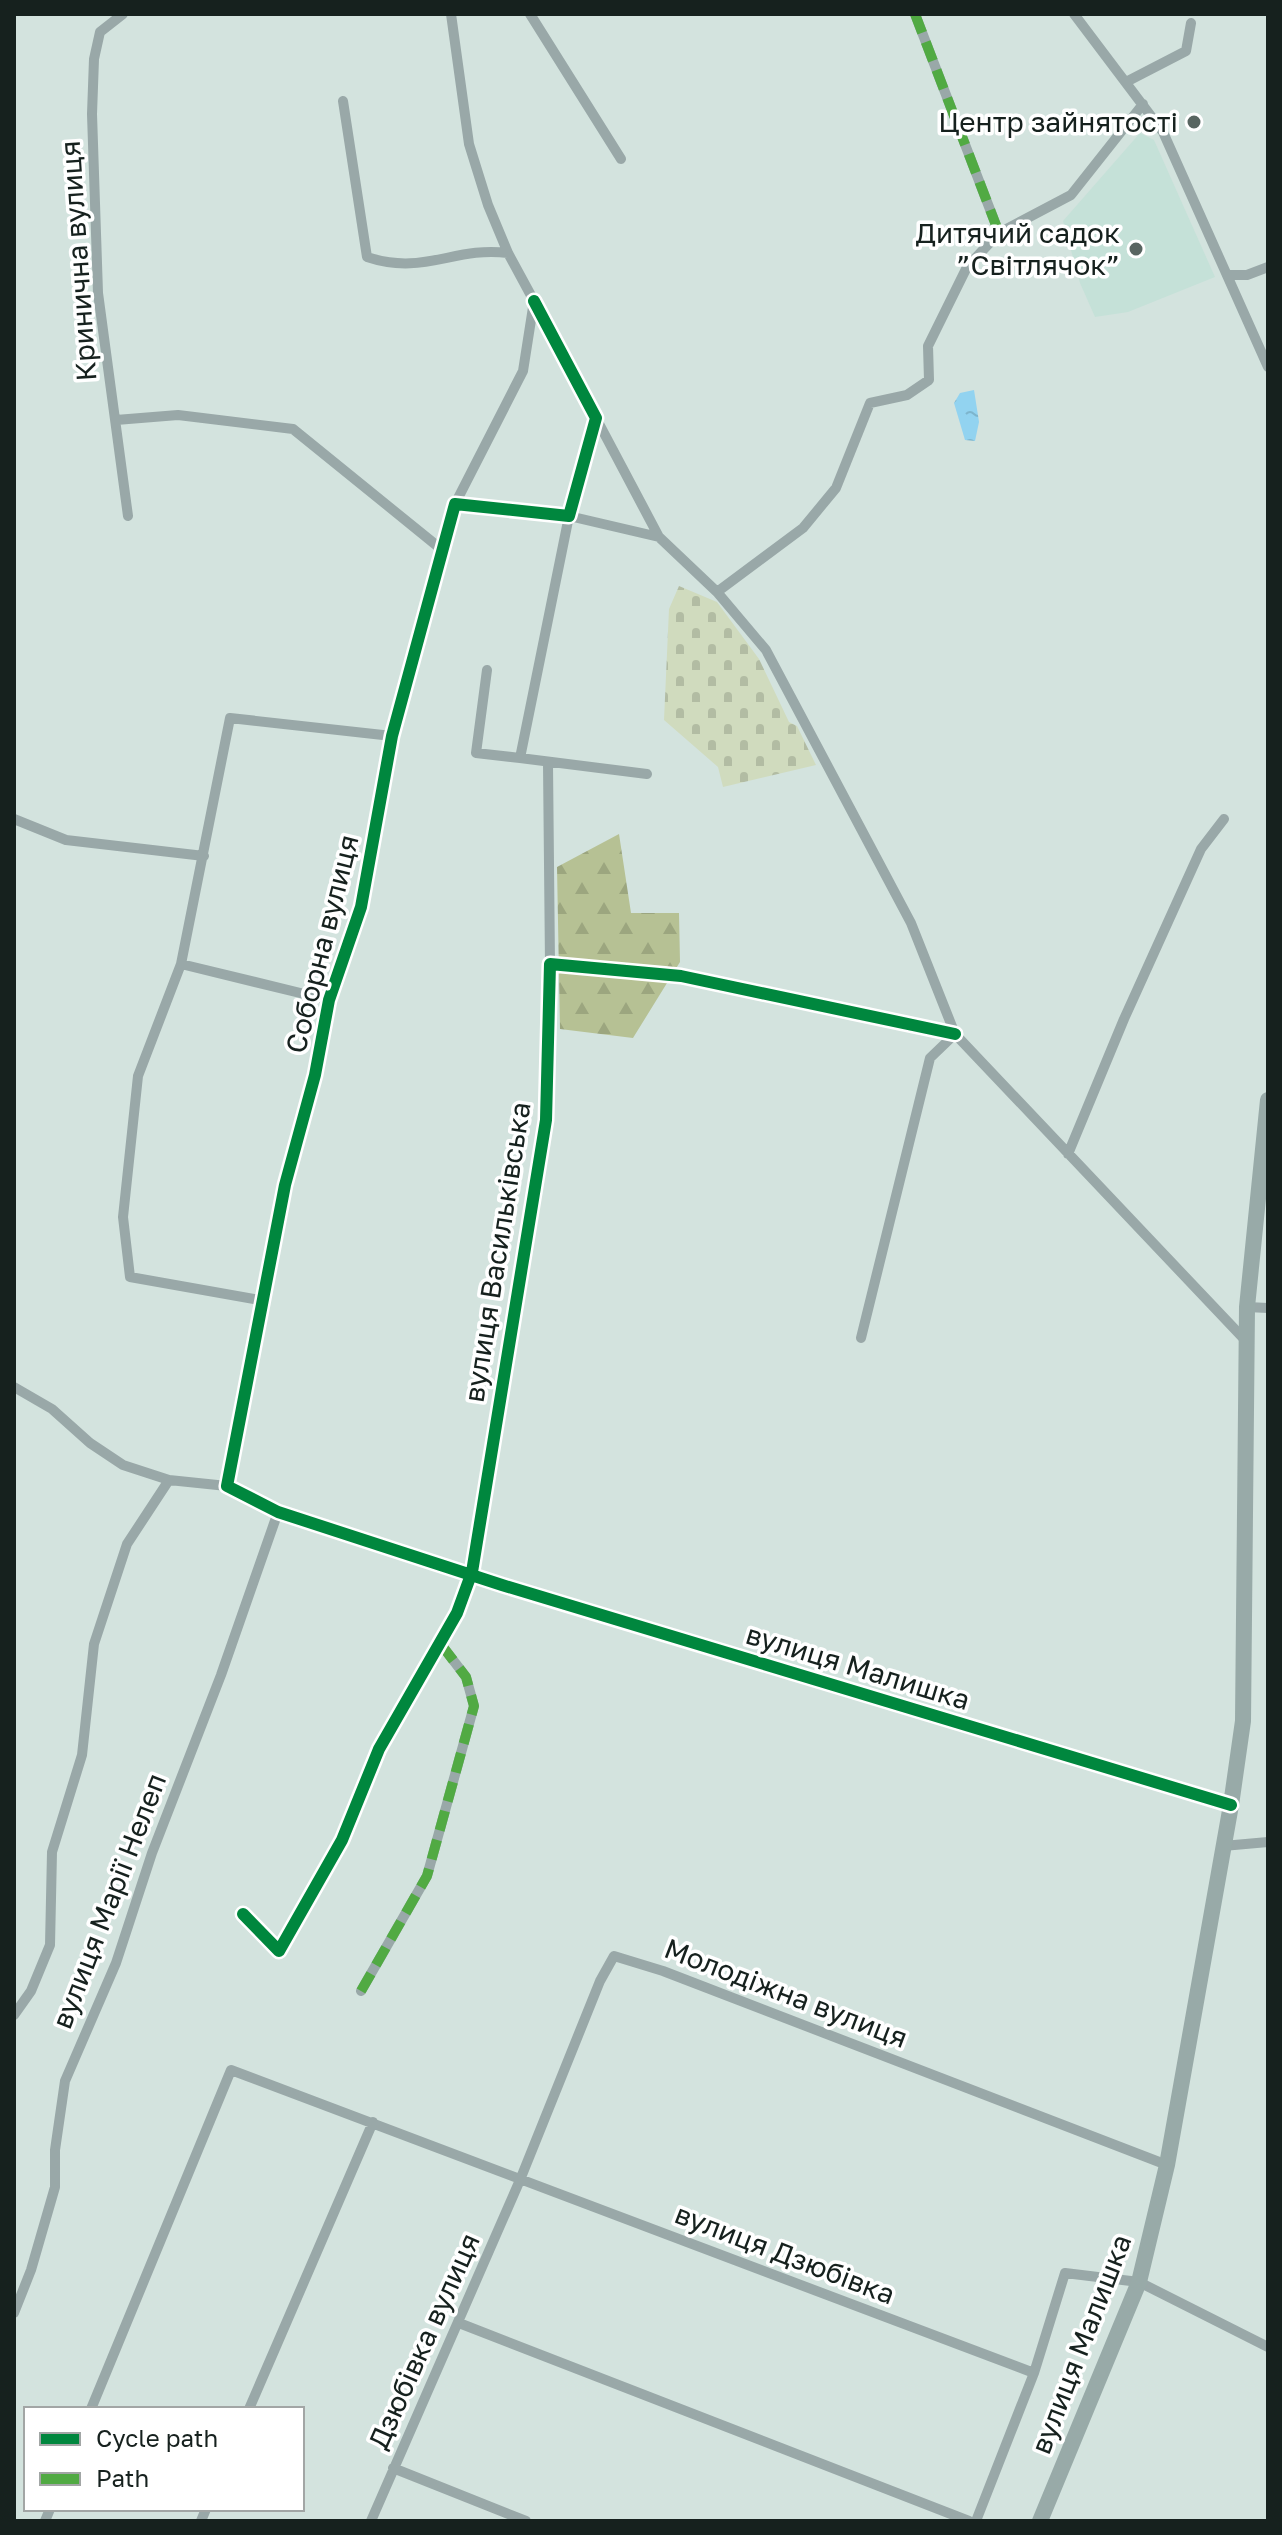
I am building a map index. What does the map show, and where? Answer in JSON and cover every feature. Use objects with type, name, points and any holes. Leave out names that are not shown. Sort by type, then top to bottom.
[{"type":"main road","name":"вулиця Малишка","points":[[1040,2521],[1139,2282],[1167,2165],[1231,1805],[1243,1721],[1247,1307],[1268,1100]]},
{"type":"street","name":"Кринична вулиця","points":[[123,14],[100,32],[94,59],[92,114],[98,293],[128,516]]},
{"type":"street","points":[[451,14],[469,144],[488,205],[508,253],[659,537],[717,592],[766,650],[911,923],[955,1034],[1246,1341]]},
{"type":"street","points":[[530,14],[621,159]]},
{"type":"street","points":[[915,14],[999,233]]},
{"type":"street","points":[[1074,14],[1163,132],[1268,367]]},
{"type":"street","points":[[1126,82],[1186,51],[1191,23]]},
{"type":"street","points":[[343,101],[367,257],[395,266],[435,262],[475,251],[508,253]]},
{"type":"street","points":[[717,592],[803,528],[836,488],[870,403],[907,395],[929,380],[928,346],[967,267],[999,233],[1071,195],[1143,104]]},
{"type":"street","points":[[1227,275],[1247,275],[1268,267]]},
{"type":"street","name":"Соборна вулиця","points":[[227,1486],[285,1185],[315,1075],[329,1000],[361,907],[392,736],[455,504],[523,371],[534,301]]},
{"type":"street","points":[[116,420],[178,415],[293,429],[441,549]]},
{"type":"street","points":[[520,758],[569,516],[596,418]]},
{"type":"street","points":[[455,504],[569,516],[659,537]]},
{"type":"street","points":[[487,670],[476,753],[647,774]]},
{"type":"street","points":[[265,1301],[130,1277],[123,1217],[138,1076],[181,964],[230,718],[392,736]]},
{"type":"street","name":"вулиця Васильківська","points":[[243,1914],[279,1951],[342,1840],[379,1749],[457,1613],[472,1572],[546,1120],[550,964],[548,764]]},
{"type":"street","points":[[14,819],[66,840],[204,856]]},
{"type":"street","points":[[1068,1154],[1124,1019],[1201,849],[1224,819]]},
{"type":"street","points":[[181,964],[329,1000]]},
{"type":"street","points":[[550,964],[681,976],[955,1034]]},
{"type":"street","points":[[861,1338],[930,1058],[955,1034]]},
{"type":"street","points":[[1247,1307],[1268,1308]]},
{"type":"street","points":[[14,1387],[52,1409],[90,1443],[123,1465],[169,1480],[227,1486],[278,1512],[472,1572]]},
{"type":"street","name":"вулиця Марії Нелеп","points":[[14,2015],[31,1991],[50,1945],[52,1852],[82,1755],[94,1644],[127,1544],[169,1480]]},
{"type":"street","name":"вулиця Марії Нелеп","points":[[14,2313],[31,2270],[55,2187],[55,2150],[65,2081],[116,1963],[152,1853],[221,1675],[278,1512]]},
{"type":"street","name":"вулиця Малишка","points":[[472,1572],[502,1585],[1231,1805]]},
{"type":"street","points":[[361,1991],[427,1876],[474,1706],[466,1677],[440,1643]]},
{"type":"street","points":[[1223,1846],[1268,1842]]},
{"type":"street","name":"Молодіжна вулиця","points":[[520,2180],[600,1981],[614,1956],[663,1971],[1167,2165]]},
{"type":"street","name":"вулиця Дзюбівка","points":[[92,2407],[231,2070],[1034,2373]]},
{"type":"street","points":[[250,2407],[373,2122]]},
{"type":"street","name":"Дзюбівка вулиця","points":[[371,2521],[520,2180]]},
{"type":"street","points":[[976,2521],[1034,2373],[1065,2273],[1139,2282],[1268,2347]]},
{"type":"street","points":[[459,2323],[969,2521]]},
{"type":"street","points":[[393,2468],[526,2521]]},
{"type":"shaded area","name":"Дитячий садок ”Світлячок”","points":[[1140,133],[1154,140],[1215,277],[1128,312],[1095,317],[1080,283],[1063,221]]},
{"type":"green space","points":[[679,586],[717,602],[759,659],[789,722],[797,726],[816,765],[723,787],[718,767],[664,720],[669,609]]},
{"type":"green space","points":[[619,834],[631,913],[679,913],[680,962],[633,1038],[560,1029],[557,867]]},
{"type":"water","points":[[974,390],[979,422],[975,441],[965,440],[954,403],[960,393]]},
{"type":"marked path","points":[[915,14],[999,233]]},
{"type":"marked path","points":[[361,1991],[427,1876],[474,1706],[466,1677],[440,1643]]},
{"type":"cycle path","points":[[534,301],[596,418],[569,516],[455,504],[392,736],[361,907],[329,1000],[315,1075],[285,1185],[227,1486],[278,1512],[502,1585],[1231,1805]]},
{"type":"cycle path","points":[[243,1914],[279,1951],[342,1840],[379,1749],[457,1613],[472,1572],[546,1120],[550,964],[681,976],[955,1034]]},
{"type":"place","name":"Центр зайнятості","points":[[1194,122]]},
{"type":"place","name":"Дитячий садок ”Світлячок”","points":[[1136,249]]}]
